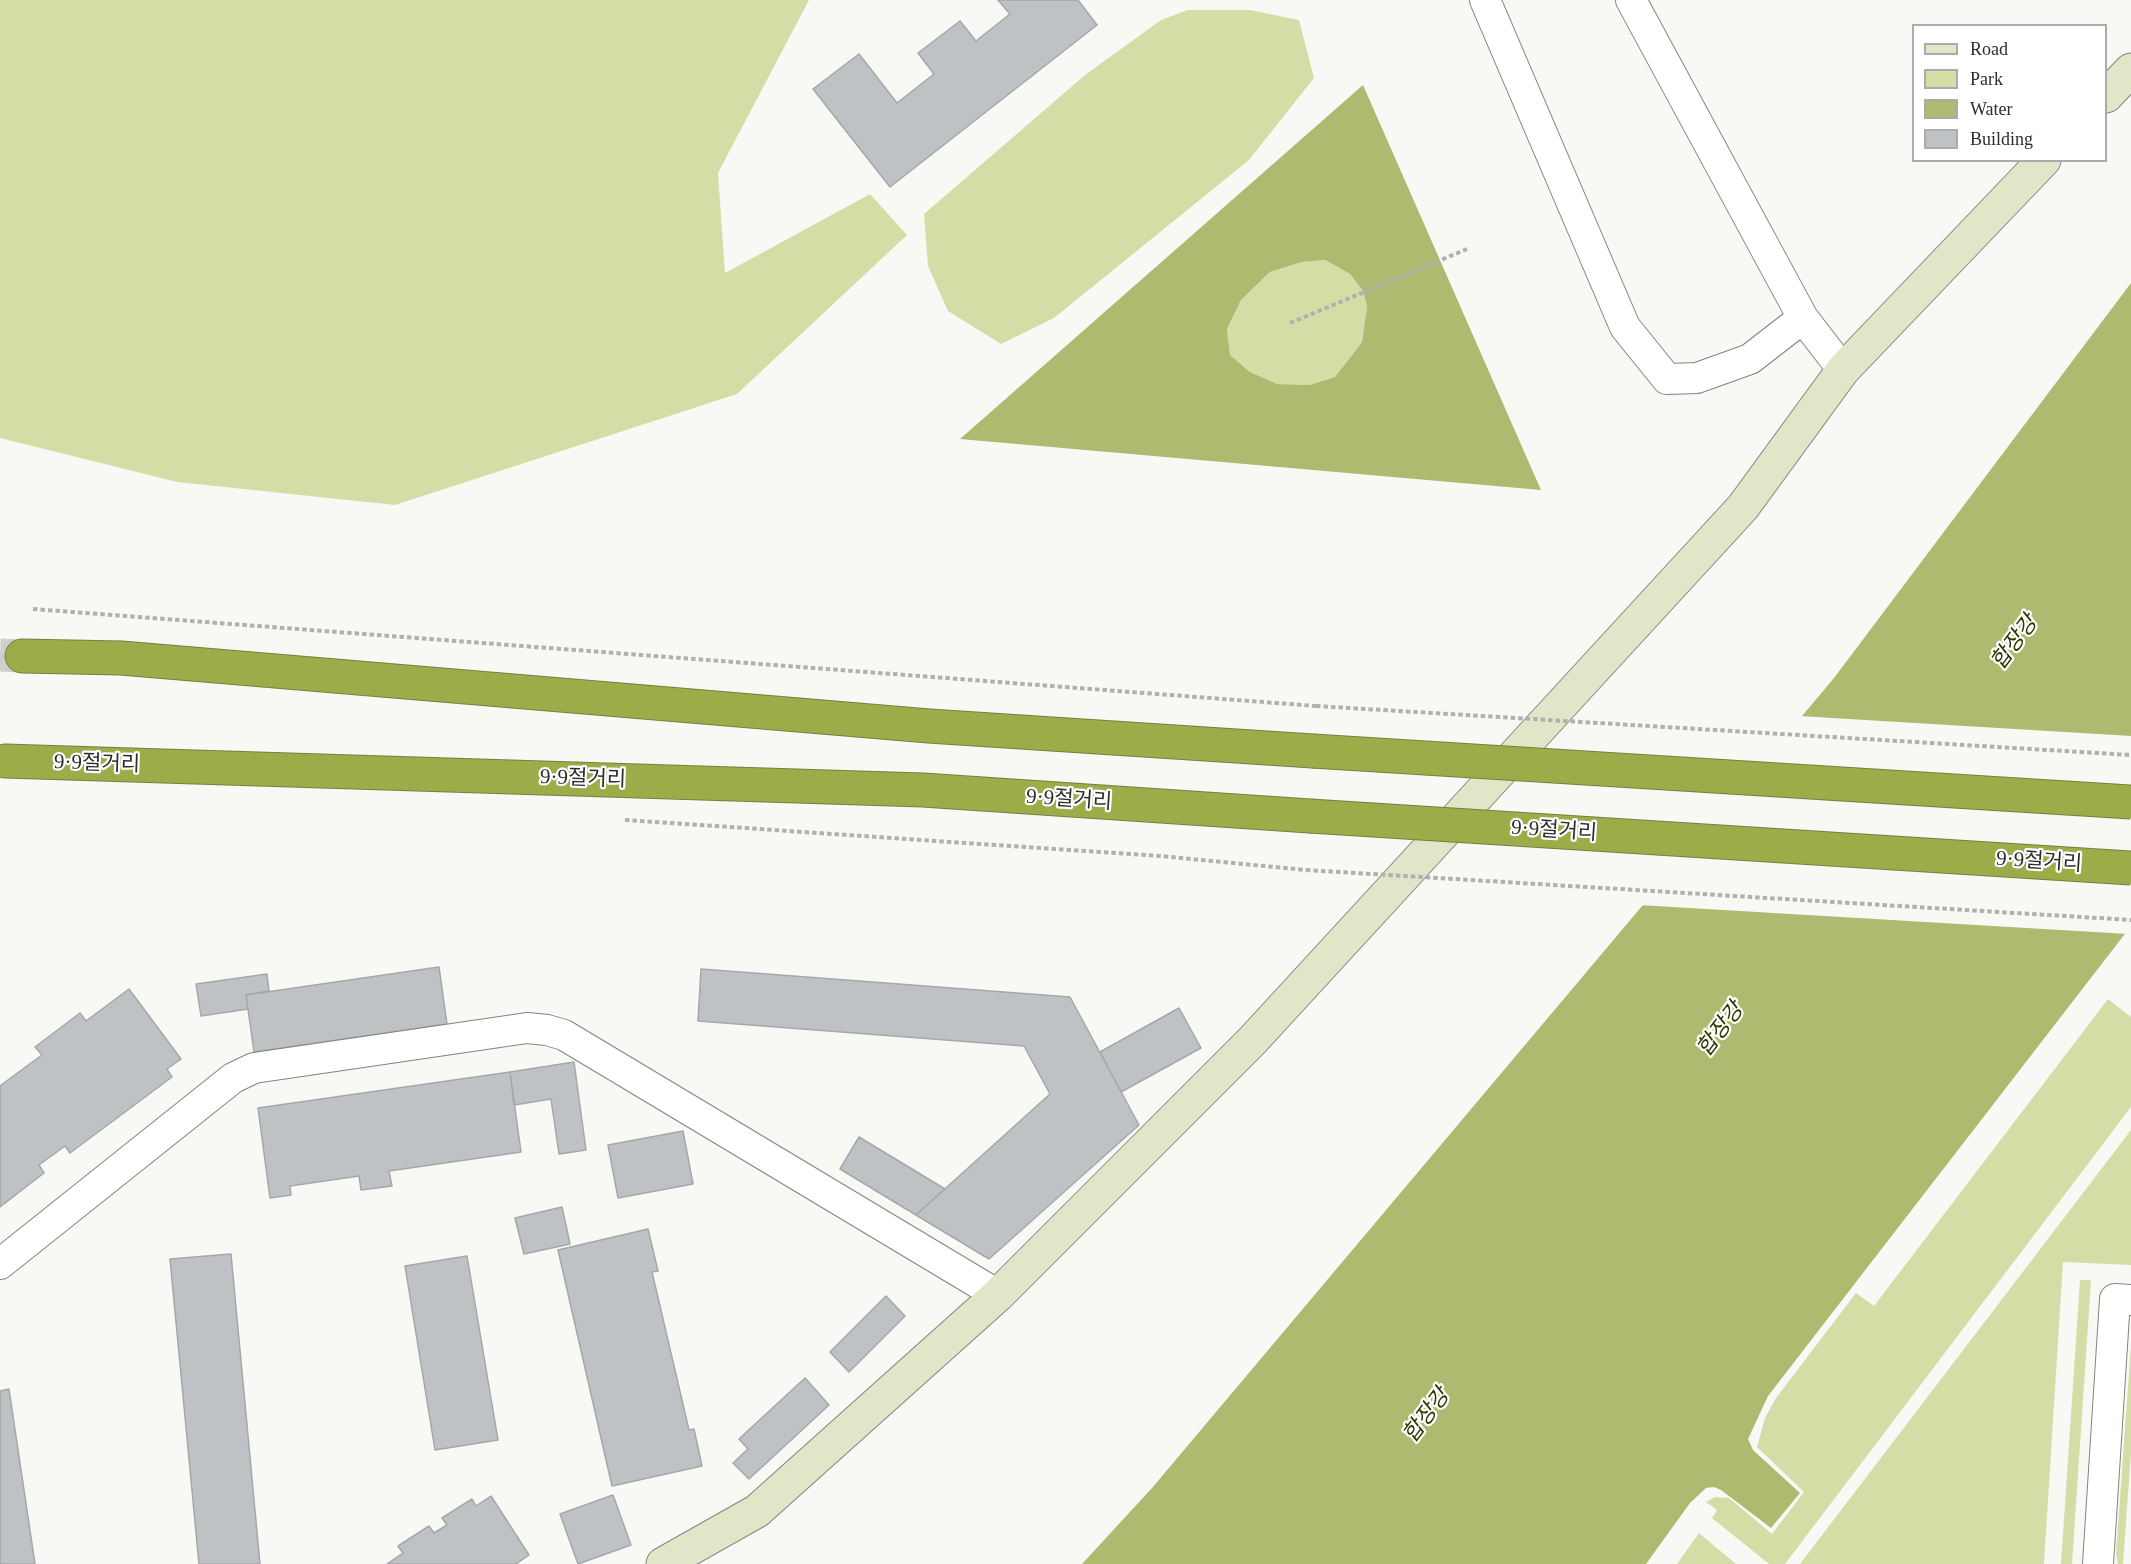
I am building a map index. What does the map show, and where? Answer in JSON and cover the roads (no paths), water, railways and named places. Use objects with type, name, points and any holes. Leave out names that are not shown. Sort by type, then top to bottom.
[{"type":"highway","points":[[22,656],[121,658],[917,725],[2131,802]]},
{"type":"highway","name":"9·9절거리","points":[[5,761],[923,790],[2131,868]]},
{"type":"street","points":[[1485,0],[1625,327],[1667,379],[1697,378],[1750,359],[1803,318]]},
{"type":"street","points":[[1631,0],[1803,318],[1844,370]]},
{"type":"street","points":[[2107,95],[2131,70]]},
{"type":"street","points":[[663,1564],[757,1511],[998,1295],[1252,1041],[1743,507],[1844,370],[2041,162]]},
{"type":"street","points":[[0,1264],[233,1078],[254,1068],[527,1028],[564,1035],[998,1295]]},
{"type":"street","points":[[2098,1564],[2115,1299],[2131,1300]]},
{"type":"water","points":[[1363,85],[1541,490],[960,439]],"holes":[[[1325,260],[1350,274],[1363,291],[1367,306],[1362,342],[1335,377],[1309,385],[1277,384],[1250,372],[1230,355],[1227,329],[1241,300],[1270,272],[1302,262]]]},
{"type":"water","name":"합장강","points":[[2131,283],[2131,926],[1768,1396],[1748,1439],[1753,1450],[1800,1493],[1771,1528],[1721,1490],[1714,1487],[1706,1488],[1690,1503],[1646,1564],[1082,1564],[1152,1488],[1834,678]]},
{"type":"tunnel","points":[[0,655],[22,656]]}]
